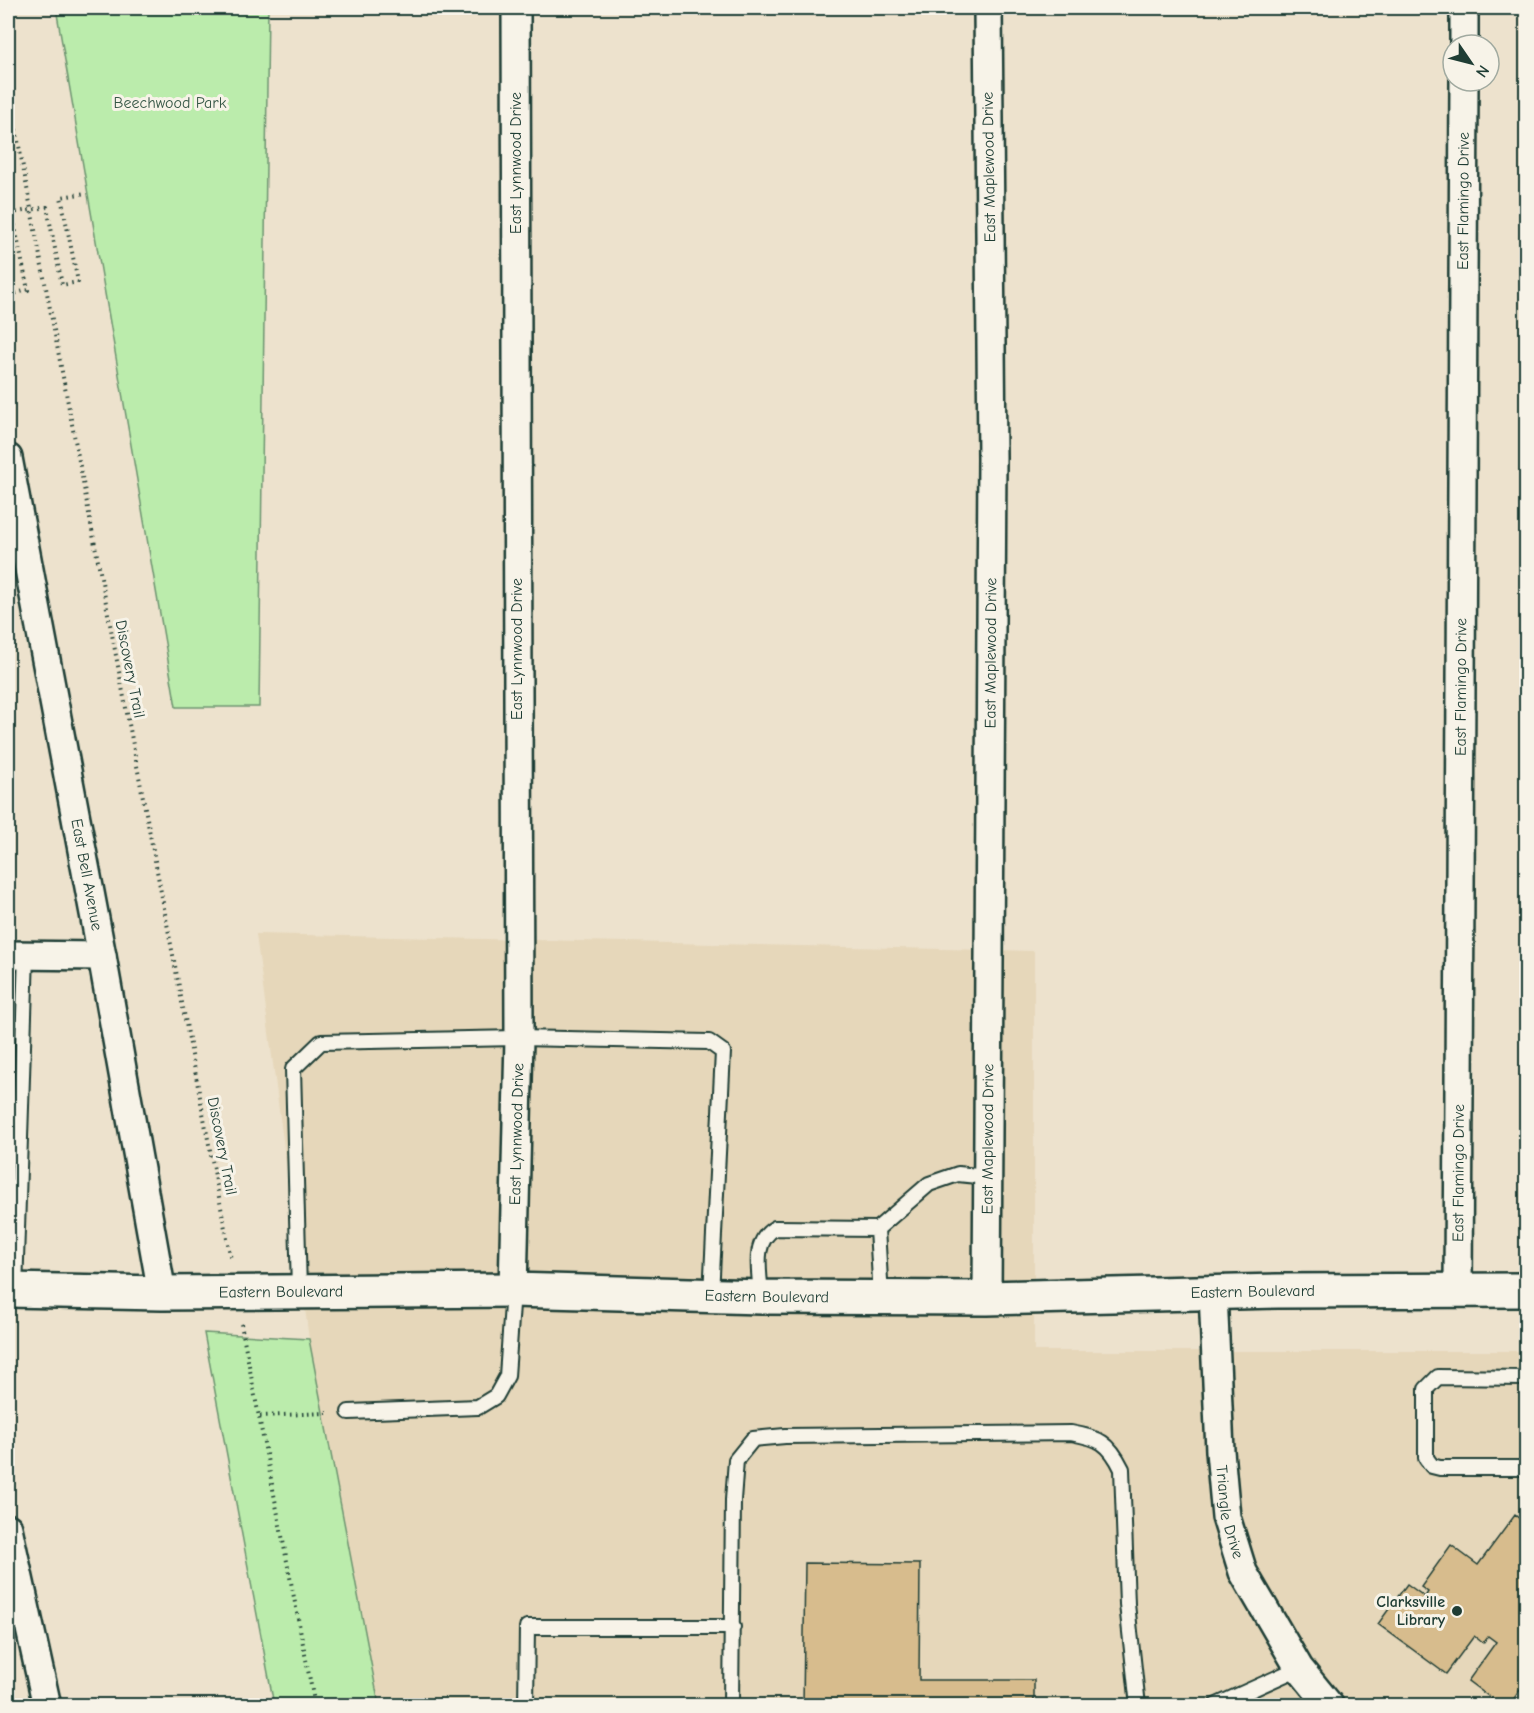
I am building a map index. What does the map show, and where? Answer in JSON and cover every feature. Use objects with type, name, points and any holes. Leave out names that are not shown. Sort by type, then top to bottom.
[{"type":"main road","name":"Eastern Boulevard","points":[[11,1290],[162,1293],[299,1290],[513,1290],[761,1297],[987,1298],[1278,1290],[1527,1290]]},
{"type":"street","name":"East Lynnwood Drive","points":[[513,1290],[519,1038],[516,8]]},
{"type":"street","name":"East Maplewood Drive","points":[[987,1298],[992,457],[988,8]]},
{"type":"street","points":[[1464,8],[1464,33]]},
{"type":"street","name":"East Flamingo Drive","points":[[1458,1291],[1464,93]]},
{"type":"street","name":"East Bell Avenue","points":[[8,458],[102,956],[162,1293]]},
{"type":"street","points":[[17,955],[102,956]]},
{"type":"street","name":"Triangle Drive","points":[[1213,1293],[1220,1451],[1227,1517],[1243,1572],[1299,1668],[1330,1706]]},
{"type":"street","points":[[8,1528],[47,1706]]},
{"type":"lane","points":[[11,1290],[17,955]]},
{"type":"lane","points":[[299,1290],[293,1069],[321,1042],[519,1038],[709,1042],[723,1052],[711,1296]]},
{"type":"lane","points":[[761,1297],[759,1244],[765,1234],[775,1228],[877,1229],[929,1184],[958,1174],[987,1177]]},
{"type":"lane","points":[[877,1229],[881,1297]]},
{"type":"lane","points":[[349,1412],[478,1407],[496,1396],[507,1376],[513,1290]]},
{"type":"lane","points":[[1527,1378],[1438,1377],[1426,1389],[1426,1458],[1432,1466],[1440,1468],[1527,1468]]},
{"type":"lane","points":[[731,1706],[733,1500],[736,1460],[753,1439],[785,1436],[1059,1433],[1096,1437],[1113,1451],[1122,1469],[1126,1604],[1138,1706]]},
{"type":"lane","points":[[526,1706],[527,1627],[733,1627]]},
{"type":"lane","points":[[1215,1706],[1299,1668]]},
{"type":"path","name":"Discovery Trail","points":[[8,88],[230,1255]]},
{"type":"path","points":[[8,267],[13,294],[28,290],[12,213],[47,207],[62,285],[78,282],[61,198],[86,194]]},
{"type":"path","points":[[241,1324],[315,1706]]},
{"type":"path","points":[[260,1416],[349,1412]]},
{"type":"shaded area","points":[[256,934],[1034,951],[1034,1351],[1526,1351],[1526,1705],[379,1705],[309,1339]]},
{"type":"green space","name":"Beechwood Park","points":[[56,8],[268,8],[259,707],[176,707]]},
{"type":"green space","points":[[204,1333],[309,1339],[379,1705],[274,1705]]},
{"type":"building","name":"Clarksville Library","points":[[1515,1515],[1526,1524],[1526,1681],[1509,1706],[1496,1706],[1496,1702],[1468,1681],[1496,1642],[1488,1636],[1483,1643],[1474,1636],[1446,1674],[1378,1624],[1407,1584],[1425,1597],[1428,1592],[1421,1587],[1451,1545],[1478,1565]]},
{"type":"building","points":[[805,1563],[920,1564],[919,1680],[1034,1680],[1034,1706],[803,1706]]},
{"type":"place","name":"Clarksville Library","points":[[1457,1611]]}]
